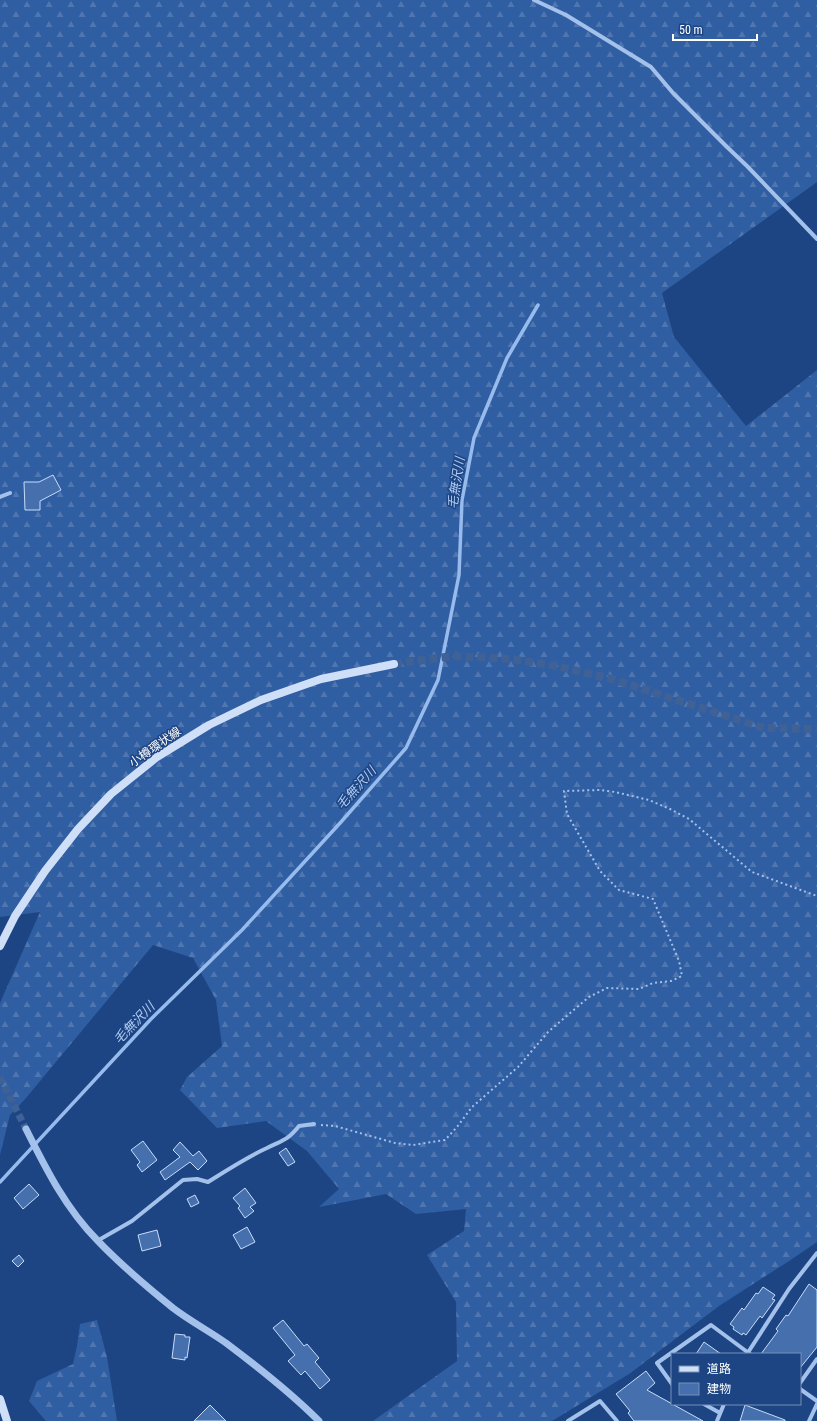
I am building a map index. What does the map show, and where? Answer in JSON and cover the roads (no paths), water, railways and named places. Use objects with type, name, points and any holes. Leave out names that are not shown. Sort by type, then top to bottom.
[{"type":"main road","name":"小樽環状線","points":[[0,946],[15,916],[44,871],[78,828],[111,794],[157,757],[209,725],[261,700],[321,679],[394,664]]},
{"type":"main road","points":[[0,1399],[7,1421]]},
{"type":"street","points":[[534,0],[566,15],[651,67],[673,92],[817,239]]},
{"type":"street","points":[[0,496],[10,493]]},
{"type":"street","points":[[97,1241],[132,1221],[183,1180],[197,1179],[208,1182],[267,1147],[282,1142],[292,1135],[300,1126],[314,1124]]},
{"type":"street","points":[[26,1129],[49,1174],[70,1207],[97,1241],[174,1308],[226,1344],[301,1402],[319,1421]]},
{"type":"street","points":[[671,1353],[711,1325],[748,1353],[789,1289],[817,1253]]},
{"type":"street","points":[[671,1353],[657,1363],[671,1383]]},
{"type":"street","points":[[801,1382],[817,1358]]},
{"type":"street","points":[[801,1390],[817,1401]]},
{"type":"street","points":[[568,1421],[600,1401],[617,1421]]},
{"type":"street","points":[[809,1421],[817,1404]]},
{"type":"street","points":[[706,1405],[720,1413]]},
{"type":"street","points":[[717,1421],[724,1405]]},
{"type":"waterway","name":"毛無沢川","points":[[0,1182],[151,1019],[242,930],[341,822],[406,748],[438,680],[459,575],[462,500],[474,438],[507,358],[538,305]]},
{"type":"tunnel","points":[[394,664],[452,656],[511,659],[556,666],[612,679],[764,728],[817,729]]},
{"type":"tunnel","points":[[0,1077],[26,1129]]}]
